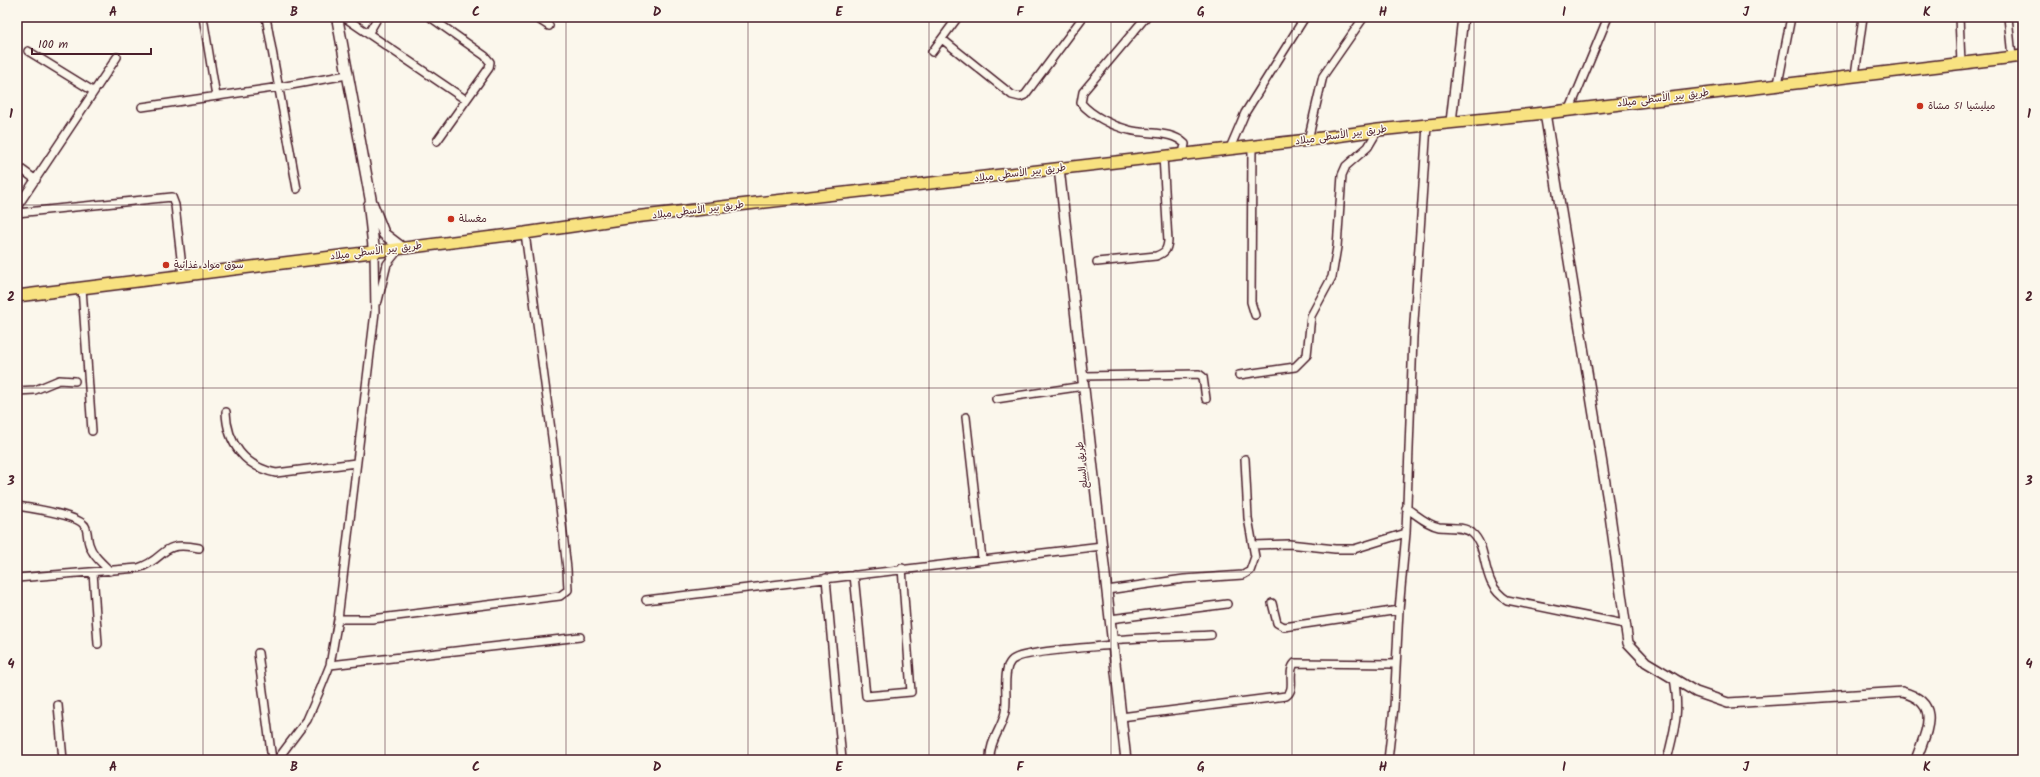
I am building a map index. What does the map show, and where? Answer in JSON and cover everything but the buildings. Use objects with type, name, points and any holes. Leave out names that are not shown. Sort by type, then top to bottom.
[{"type":"main road","points":[[337,17],[371,202],[384,234],[401,247]]},
{"type":"main road","name":"طريق بير الأسطى ميلاد","points":[[17,296],[401,247],[525,233],[634,217],[1308,140],[1378,130],[1545,113],[2017,56]]},
{"type":"main road","points":[[371,202],[368,206],[374,251]]},
{"type":"street","points":[[204,17],[216,96]]},
{"type":"street","points":[[266,17],[280,87],[297,189]]},
{"type":"street","points":[[344,17],[466,100]]},
{"type":"street","points":[[368,34],[378,17]]},
{"type":"street","points":[[430,17],[485,56],[490,62],[490,68],[437,141]]},
{"type":"street","points":[[536,17],[549,26]]},
{"type":"street","points":[[942,38],[1012,95],[1020,97],[1025,95],[1083,17]]},
{"type":"street","points":[[1146,17],[1083,92],[1081,103],[1106,121],[1129,130],[1174,136],[1185,144],[1183,154]]},
{"type":"street","points":[[1308,140],[1323,76],[1364,17]]},
{"type":"street","points":[[1451,122],[1463,17]]},
{"type":"street","points":[[1570,109],[1608,17]]},
{"type":"street","points":[[1778,84],[1791,17]]},
{"type":"street","points":[[1855,75],[1863,17]]},
{"type":"street","points":[[1958,17],[1961,63]]},
{"type":"street","points":[[2008,17],[2017,56]]},
{"type":"street","points":[[932,52],[956,18]]},
{"type":"street","points":[[1230,148],[1246,113],[1300,18]]},
{"type":"street","points":[[28,51],[93,91]]},
{"type":"street","points":[[17,207],[117,57]]},
{"type":"street","points":[[142,107],[280,87],[347,75]]},
{"type":"street","points":[[1545,113],[1607,494],[1624,624],[1628,643],[1636,654],[1696,692],[1728,703],[1902,692],[1915,696],[1926,707],[1929,714],[1928,723],[1916,760]]},
{"type":"street","points":[[1388,760],[1394,707],[1399,610],[1406,533],[1413,337],[1426,125]]},
{"type":"street","points":[[1239,375],[1295,367],[1307,355],[1311,316],[1332,277],[1337,247],[1342,175],[1346,166],[1368,147],[1378,130]]},
{"type":"street","points":[[1252,146],[1251,302],[1255,315]]},
{"type":"street","points":[[1098,262],[1156,256],[1163,254],[1167,249],[1168,241],[1163,156]]},
{"type":"street","points":[[17,166],[36,180]]},
{"type":"street","name":"طريق السلع","points":[[1059,168],[1126,760]]},
{"type":"street","points":[[17,213],[172,197],[175,205],[182,276]]},
{"type":"street","points":[[338,619],[372,619],[560,596],[568,590],[568,569],[525,233]]},
{"type":"street","points":[[276,760],[307,720],[330,665],[338,619],[375,312],[387,264],[401,247]]},
{"type":"street","points":[[374,251],[375,312]]},
{"type":"street","points":[[82,288],[92,431]]},
{"type":"street","points":[[1083,376],[1199,374],[1203,377],[1206,399]]},
{"type":"street","points":[[17,391],[35,390],[59,380],[75,381]]},
{"type":"street","points":[[996,399],[1084,386]]},
{"type":"street","points":[[226,412],[227,428],[236,447],[249,461],[265,471],[276,474],[356,463]]},
{"type":"street","points":[[966,417],[982,559]]},
{"type":"street","points":[[1107,590],[1184,579],[1243,575],[1250,571],[1255,557],[1248,518],[1246,459]]},
{"type":"street","points":[[17,506],[57,514],[80,521],[85,526],[89,546],[94,554],[110,571]]},
{"type":"street","points":[[1406,508],[1431,524],[1463,529],[1472,533],[1478,542],[1492,585],[1499,595],[1508,600],[1624,624]]},
{"type":"street","points":[[1253,545],[1289,544],[1334,550],[1354,549],[1406,533]]},
{"type":"street","points":[[17,578],[138,568],[146,566],[159,554],[172,546],[186,545],[199,548]]},
{"type":"street","points":[[646,600],[902,568],[1102,546]]},
{"type":"street","points":[[854,575],[866,696],[911,692],[902,568]]},
{"type":"street","points":[[93,572],[98,644]]},
{"type":"street","points":[[826,578],[842,760]]},
{"type":"street","points":[[1272,603],[1276,623],[1284,627],[1399,610]]},
{"type":"street","points":[[1110,619],[1227,604]]},
{"type":"street","points":[[990,760],[991,744],[1007,706],[1006,677],[1008,666],[1014,658],[1030,654],[1113,643],[1147,636],[1158,638],[1210,635]]},
{"type":"street","points":[[330,665],[580,637]]},
{"type":"street","points":[[258,652],[276,760]]},
{"type":"street","points":[[1121,717],[1286,696],[1291,690],[1292,669],[1295,663],[1396,664]]},
{"type":"street","points":[[1667,760],[1677,718],[1678,694],[1674,678]]},
{"type":"street","points":[[58,704],[63,760]]},
{"type":"place","name":"ميليشيا 51 مشاة","points":[[1920,106]]},
{"type":"place","name":"مغسلة","points":[[451,219]]},
{"type":"place","name":"سوق مواد غذائية","points":[[166,265]]}]
